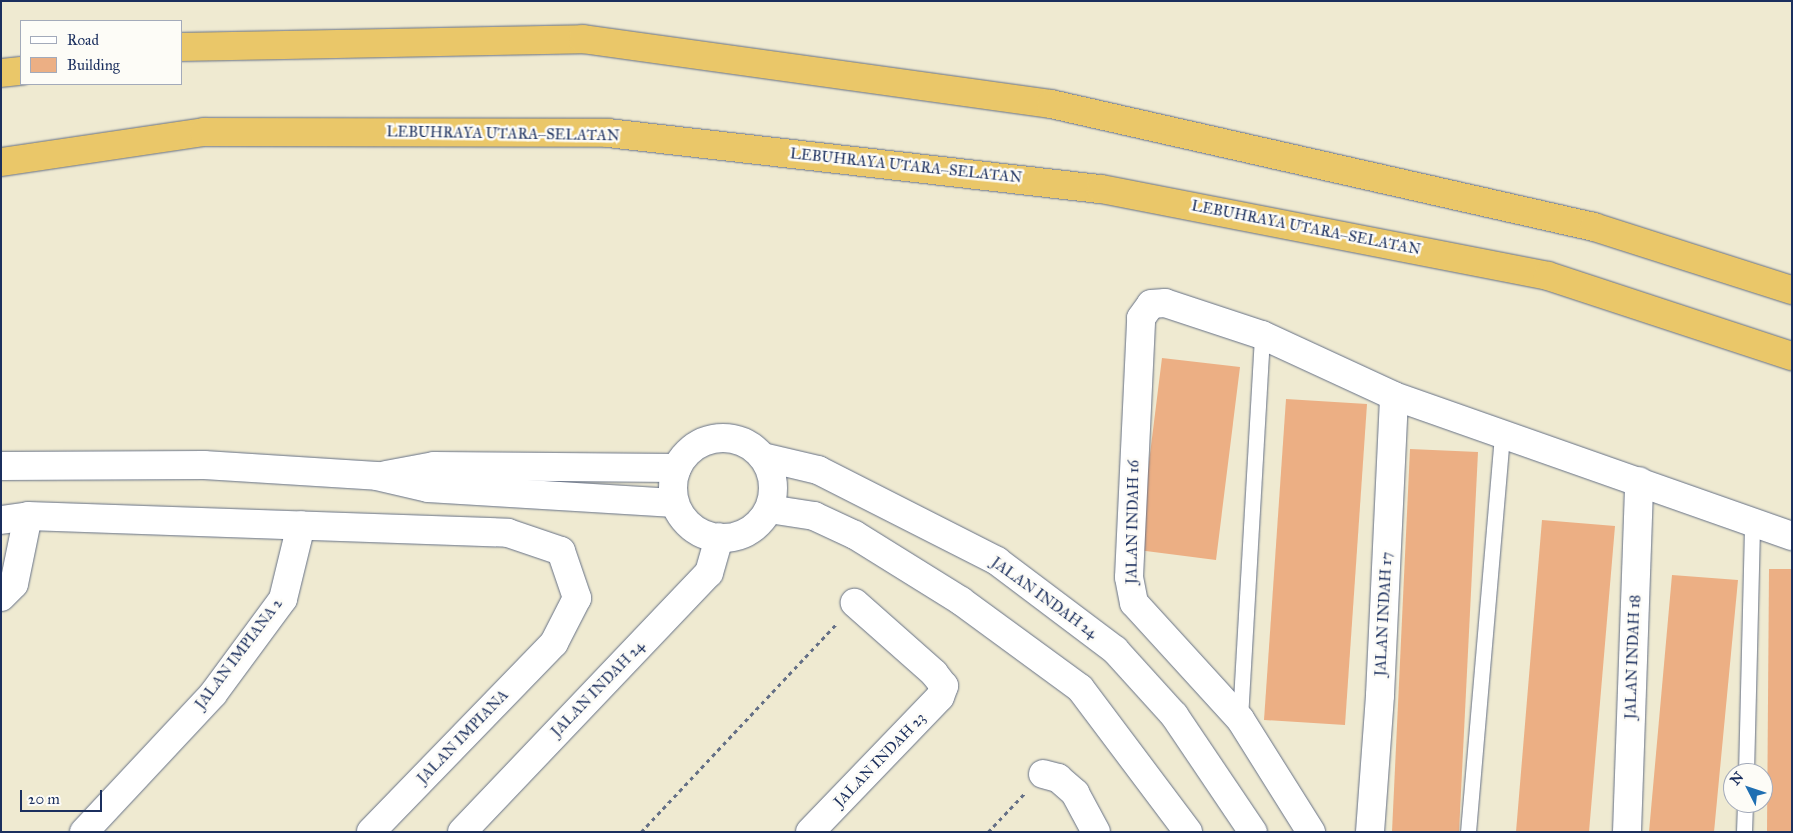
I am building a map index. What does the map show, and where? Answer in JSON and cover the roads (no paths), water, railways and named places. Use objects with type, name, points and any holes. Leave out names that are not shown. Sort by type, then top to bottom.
[{"type":"highway","points":[[182,47],[583,39],[1051,104],[1594,227],[1792,290]]},
{"type":"highway","points":[[1,74],[20,70]]},
{"type":"highway","name":"LEBUHRAYA UTARA–SELATAN","points":[[1,162],[204,132],[608,133],[1101,188],[1548,276],[1792,356]]},
{"type":"street","name":"JALAN INDAH 16","points":[[1262,335],[1165,303],[1151,304],[1141,318],[1130,577],[1134,604],[1240,720],[1311,832]]},
{"type":"street","points":[[1262,335],[1394,396],[1792,536]]},
{"type":"street","name":"JALAN INDAH 17","points":[[1370,832],[1380,695],[1394,396]]},
{"type":"street","points":[[710,439],[739,440],[763,457],[773,482],[768,509],[751,529],[739,536],[719,537],[694,529],[682,518],[675,503],[674,479],[677,468],[685,455],[710,439]]},
{"type":"street","name":"JALAN INDAH 24","points":[[763,457],[818,470],[997,561],[1115,650],[1174,715],[1253,832]]},
{"type":"street","points":[[1,466],[204,465],[378,476],[428,488],[675,503]]},
{"type":"street","points":[[378,476],[434,466],[677,468]]},
{"type":"street","name":"JALAN INDAH 18","points":[[1627,832],[1640,481]]},
{"type":"street","points":[[768,509],[814,516],[855,534],[960,601],[1080,688],[1188,832]]},
{"type":"street","points":[[1,520],[28,516],[301,525]]},
{"type":"street","points":[[1,597],[14,584],[28,516]]},
{"type":"street","name":"JALAN IMPIANA","points":[[301,525],[508,533],[560,551],[577,598],[554,643],[371,832]]},
{"type":"street","name":"JALAN IMPIANA 2","points":[[84,832],[213,694],[284,598],[301,525]]},
{"type":"street","name":"JALAN INDAH 24","points":[[462,832],[709,574],[719,537]]},
{"type":"street","name":"JALAN INDAH 23","points":[[810,832],[940,697],[944,686],[934,673],[855,603]]},
{"type":"street","points":[[1043,774],[1058,778],[1075,793],[1096,832]]},
{"type":"lane","points":[[1240,720],[1262,335]]},
{"type":"lane","points":[[1468,832],[1502,433]]},
{"type":"lane","points":[[1746,763],[1752,522]]},
{"type":"lane","points":[[1744,832],[1745,813]]}]
